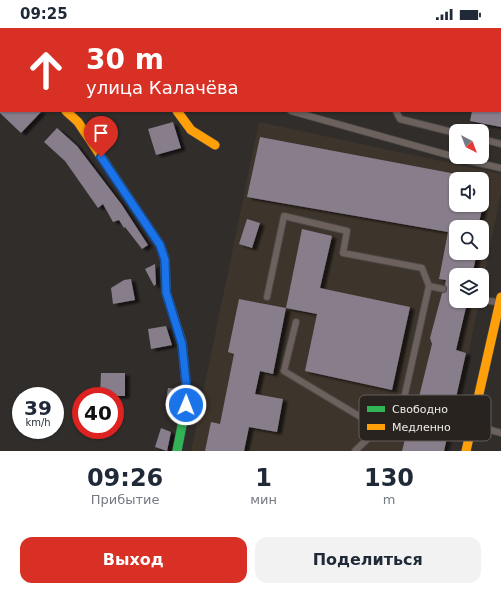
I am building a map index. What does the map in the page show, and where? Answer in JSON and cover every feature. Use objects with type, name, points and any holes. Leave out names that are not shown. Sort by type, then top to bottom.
[{"type":"street","points":[[67,112],[78,122],[160,245],[165,260],[166,292],[182,344],[186,382],[186,405],[177,451]]},
{"type":"street","points":[[179,112],[191,130],[215,145]]},
{"type":"street","points":[[479,395],[501,301]]},
{"type":"street","points":[[466,451],[468,441]]},
{"type":"lane","points":[[295,112],[466,160],[501,168]]},
{"type":"lane","points":[[396,112],[400,119],[449,131]]},
{"type":"lane","points":[[489,141],[501,144]]},
{"type":"lane","points":[[267,297],[284,216],[347,231],[343,253],[422,268],[429,286],[405,395]]},
{"type":"lane","points":[[429,286],[443,289]]},
{"type":"lane","points":[[489,300],[501,301]]},
{"type":"lane","points":[[296,322],[284,371],[359,416]]},
{"type":"lane","points":[[491,430],[501,433]]},
{"type":"lane","points":[[355,451],[365,441]]},
{"type":"shaded area","points":[[259,122],[501,174],[501,193],[489,252],[489,220],[449,220],[449,260],[487,260],[486,268],[449,268],[449,308],[478,308],[460,395],[359,395],[359,441],[451,441],[449,451],[191,451]]},
{"type":"building","points":[[0,112],[41,112],[21,133]]},
{"type":"building","points":[[472,112],[501,112],[501,127],[470,121]]},
{"type":"building","points":[[173,122],[181,148],[156,155],[148,129]]},
{"type":"building","points":[[57,128],[77,146],[122,205],[148,245],[142,249],[119,220],[113,222],[103,204],[98,208],[65,161],[44,142]]},
{"type":"building","points":[[260,137],[449,173],[449,212],[481,212],[480,220],[449,220],[449,260],[475,260],[474,268],[449,268],[449,308],[466,308],[456,350],[466,353],[457,395],[419,395],[432,344],[430,338],[442,293],[447,290],[445,285],[446,280],[439,279],[448,232],[247,197]]},
{"type":"building","points":[[247,219],[260,223],[252,248],[239,244]]},
{"type":"building","points":[[302,229],[332,236],[320,288],[410,307],[392,390],[305,371],[317,314],[286,308]]},
{"type":"building","points":[[155,264],[156,284],[154,286],[145,269]]},
{"type":"building","points":[[131,279],[135,300],[113,304],[111,288],[124,280]]},
{"type":"building","points":[[239,299],[286,308],[273,374],[260,371],[255,394],[283,399],[277,432],[249,427],[244,451],[205,451],[211,422],[220,424],[234,354],[228,352]]},
{"type":"building","points":[[166,326],[172,345],[151,349],[148,329]]},
{"type":"building","points":[[101,373],[125,373],[125,396],[124,387],[100,387]]},
{"type":"building","points":[[168,388],[176,389],[175,407],[165,406]]},
{"type":"building","points":[[161,428],[171,432],[167,451],[155,447]]},
{"type":"building","points":[[405,441],[446,441],[444,451],[402,451]]},
{"type":"traffic: fast","points":[[177,451],[186,405],[186,384]]},
{"type":"traffic: slow","points":[[67,112],[78,122],[160,245],[165,260],[166,292],[182,343],[186,384]]},
{"type":"traffic: slow","points":[[178,112],[191,130],[215,145]]},
{"type":"traffic: slow","points":[[479,395],[501,297]]},
{"type":"traffic: slow","points":[[466,451],[468,441]]},
{"type":"route","points":[[101,157],[123,192],[160,245],[165,260],[166,292],[182,344],[186,382],[186,405]]}]
